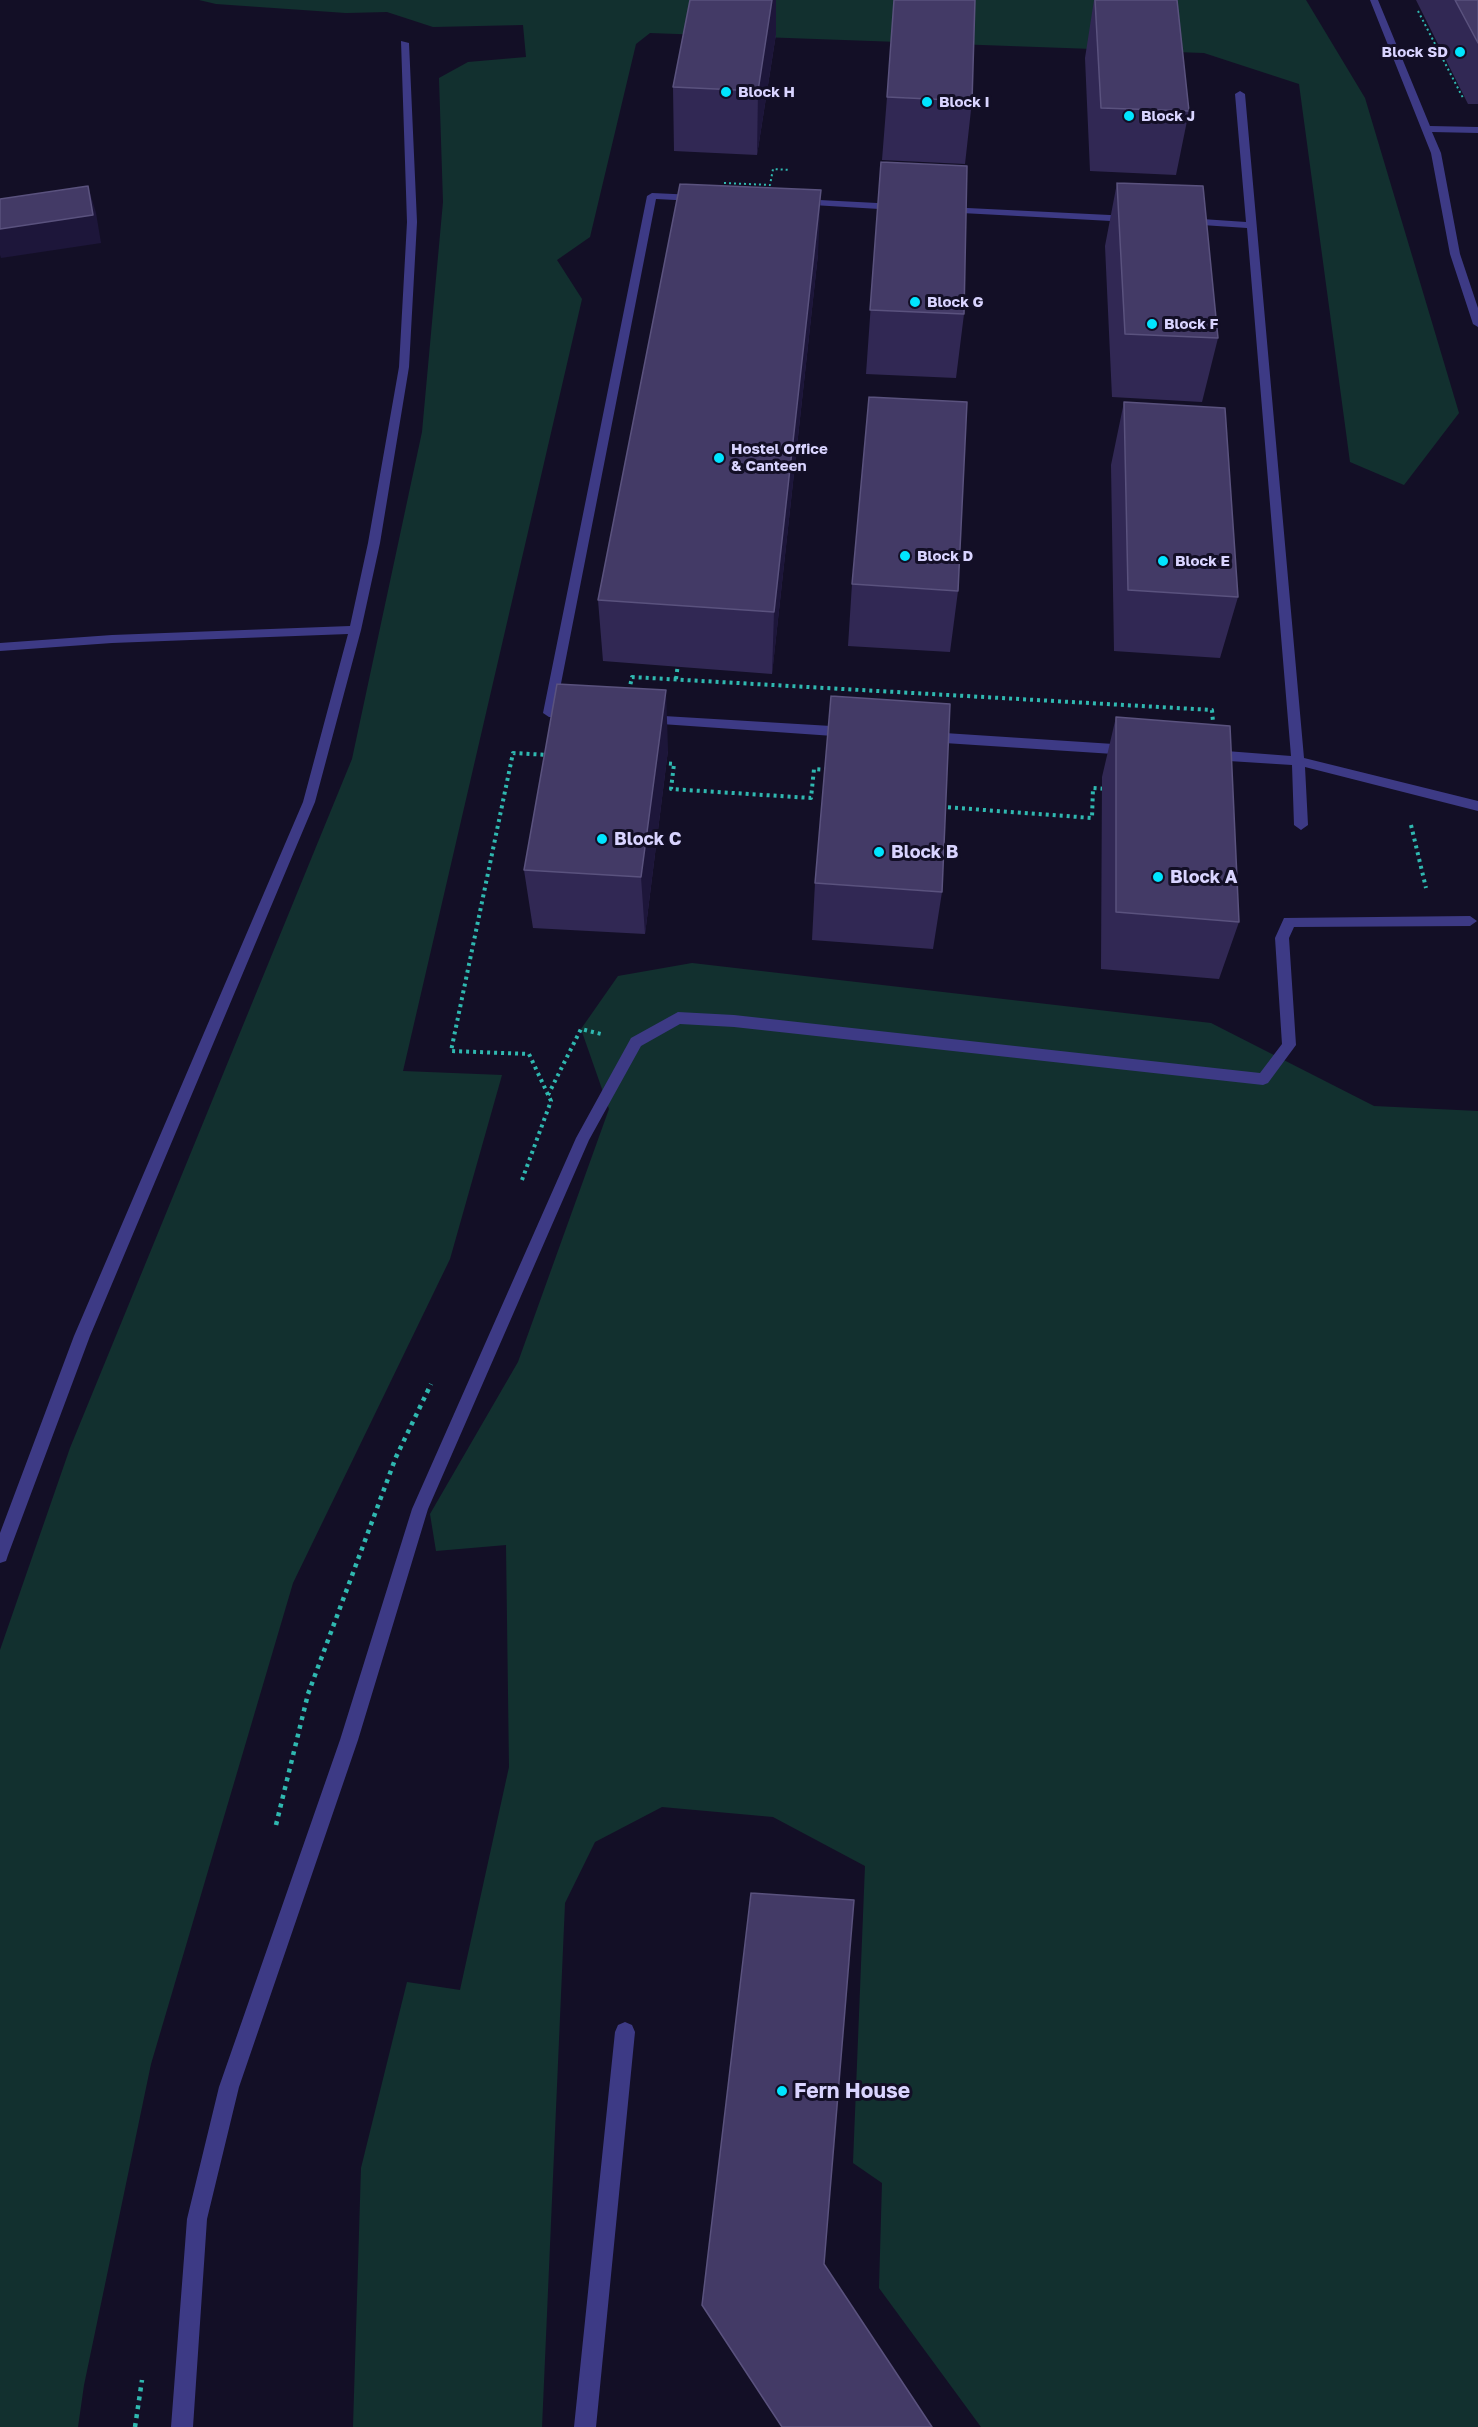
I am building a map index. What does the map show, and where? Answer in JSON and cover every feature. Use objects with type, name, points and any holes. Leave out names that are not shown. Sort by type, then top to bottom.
[{"type":"street","points":[[1374,0],[1436,153],[1455,254],[1478,324]]},
{"type":"street","points":[[0,1555],[82,1336],[309,802],[356,630],[374,543],[404,367],[412,222],[404,43]]},
{"type":"street","points":[[1240,94],[1298,760],[1301,825]]},
{"type":"street","points":[[1426,129],[1478,130]]},
{"type":"street","points":[[581,715],[549,713],[652,196],[711,198]]},
{"type":"street","points":[[787,202],[903,207]]},
{"type":"street","points":[[939,209],[1142,219]]},
{"type":"street","points":[[1178,221],[1250,225]]},
{"type":"street","points":[[0,647],[112,639],[356,630]]},
{"type":"street","points":[[637,718],[861,733]]},
{"type":"street","points":[[920,736],[1145,751]]},
{"type":"street","points":[[1204,754],[1298,760],[1478,806]]},
{"type":"street","points":[[182,2427],[197,2219],[230,2087],[349,1740],[420,1509],[583,1138],[636,1042],[678,1018],[734,1021],[1263,1079],[1289,1045],[1282,938],[1289,922],[1470,921]]},
{"type":"street","points":[[585,2427],[626,2032]]},
{"type":"path","points":[[1417,10],[1464,100]]},
{"type":"path","points":[[676,679],[679,656]]},
{"type":"path","points":[[518,1191],[551,1101],[529,1054],[451,1052],[513,753],[560,755]]},
{"type":"path","points":[[274,1832],[308,1694],[396,1457],[437,1373]]},
{"type":"path","points":[[135,2427],[143,2371]]},
{"type":"green space","points":[[199,0],[1306,0],[1365,98],[1459,413],[1404,485],[1350,462],[1299,84],[1204,53],[650,33],[636,44],[590,237],[557,260],[582,299],[403,1071],[502,1075],[450,1259],[293,1583],[151,2064],[84,2385],[78,2427],[0,2427],[0,1650],[70,1448],[352,759],[422,432],[443,202],[439,78],[468,62],[526,57],[523,25],[433,27],[387,12],[346,13],[216,4]]},
{"type":"green space","points":[[692,963],[1211,1023],[1374,1106],[1478,1111],[1478,2427],[981,2427],[879,2288],[882,2183],[853,2163],[865,1866],[773,1817],[662,1807],[595,1842],[565,1903],[542,2427],[353,2427],[361,2168],[407,1982],[460,1990],[509,1767],[506,1545],[436,1551],[430,1514],[518,1362],[609,1109],[581,1029],[618,976]]},
{"type":"building","points":[[690,0],[772,0],[758,91],[673,87]]},
{"type":"building","points":[[894,0],[975,0],[972,101],[887,97]]},
{"type":"building","points":[[1095,0],[1177,0],[1189,111],[1101,108]]},
{"type":"building","points":[[1455,0],[1478,0],[1478,43]]},
{"type":"building","points":[[881,162],[967,166],[964,314],[870,310]]},
{"type":"building","points":[[1117,183],[1203,186],[1218,338],[1125,334]]},
{"type":"building","name":"Hostel Office & Canteen","points":[[680,184],[821,190],[774,612],[598,600]]},
{"type":"building","points":[[88,186],[93,215],[0,229],[0,199]]},
{"type":"building","name":"Block D","points":[[869,397],[967,402],[958,591],[852,584]]},
{"type":"building","points":[[1124,402],[1225,408],[1238,597],[1128,590]]},
{"type":"building","points":[[557,684],[666,690],[641,877],[524,870]]},
{"type":"building","name":"Block B","points":[[831,696],[950,704],[942,892],[815,883]]},
{"type":"building","points":[[1116,717],[1230,726],[1239,922],[1116,912]]},
{"type":"building","name":"Fern House","points":[[751,1893],[854,1900],[824,2264],[932,2427],[782,2427],[702,2305]]},
{"type":"place","name":"Block SD","points":[[1460,52]]},
{"type":"place","name":"Block H","points":[[726,92]]},
{"type":"place","name":"Block I","points":[[927,102]]},
{"type":"place","name":"Block J","points":[[1129,116]]},
{"type":"place","name":"Block G","points":[[915,302]]},
{"type":"place","name":"Block F","points":[[1152,324]]},
{"type":"place","name":"Hostel Office & Canteen","points":[[719,458]]},
{"type":"place","name":"Block D","points":[[905,556]]},
{"type":"place","name":"Block E","points":[[1163,561]]},
{"type":"place","name":"Block C","points":[[602,839]]},
{"type":"place","name":"Block B","points":[[879,852]]},
{"type":"place","name":"Block A","points":[[1158,877]]},
{"type":"place","name":"Fern House","points":[[782,2091]]}]
